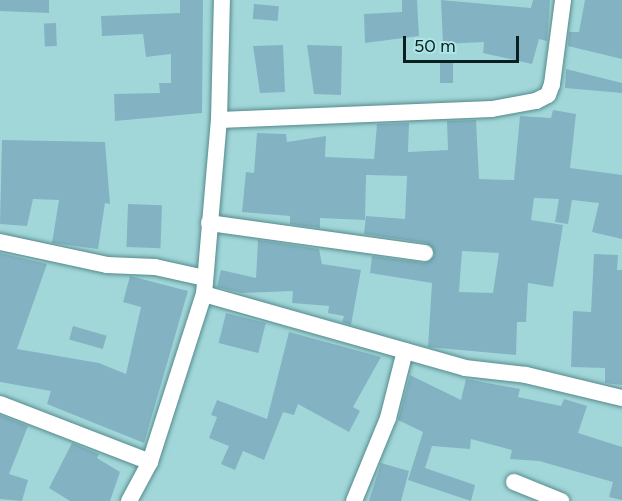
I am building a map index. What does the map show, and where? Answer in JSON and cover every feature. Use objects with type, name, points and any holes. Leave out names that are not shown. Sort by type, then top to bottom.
[{"type":"street","points":[[129,501],[150,462],[204,286],[219,120],[222,0]]},
{"type":"street","points":[[219,120],[492,109],[536,101],[548,95],[552,84],[563,0]]},
{"type":"street","points":[[209,224],[425,253]]},
{"type":"street","points":[[0,242],[107,265],[155,267],[204,286],[405,351],[622,398]]},
{"type":"street","points":[[354,501],[388,418],[405,351]]},
{"type":"street","points":[[0,404],[150,462]]},
{"type":"street","points":[[514,482],[561,501]]},
{"type":"building","points":[[0,0],[49,0],[49,13],[0,11]]},
{"type":"building","points":[[180,0],[203,0],[202,113],[115,121],[114,94],[160,93],[159,83],[171,83],[171,54],[146,57],[143,34],[102,36],[101,16],[180,13]]},
{"type":"building","points":[[402,0],[417,0],[419,36],[365,43],[364,14],[402,12]]},
{"type":"building","points":[[441,0],[531,8],[533,0],[550,0],[547,41],[539,39],[532,64],[483,53],[484,42],[443,44]]},
{"type":"building","points":[[585,0],[622,0],[622,59],[568,46],[569,32],[579,32]]},
{"type":"building","points":[[254,4],[279,6],[278,21],[253,19]]},
{"type":"building","points":[[44,23],[56,23],[57,46],[45,46]]},
{"type":"building","points":[[283,45],[285,92],[260,93],[253,46]]},
{"type":"building","points":[[307,45],[342,46],[341,95],[314,94]]},
{"type":"building","points":[[440,61],[453,61],[453,83],[440,83]]},
{"type":"building","points":[[566,69],[622,83],[622,93],[565,88]]},
{"type":"building","points":[[553,110],[576,114],[570,168],[622,175],[622,239],[592,232],[599,203],[572,200],[568,224],[555,222],[559,199],[534,198],[531,220],[563,225],[553,287],[528,283],[526,322],[517,322],[516,355],[428,347],[432,283],[370,273],[372,256],[424,263],[435,255],[426,243],[364,234],[366,216],[405,219],[407,176],[366,175],[365,220],[320,218],[320,228],[290,224],[290,216],[242,212],[246,172],[254,173],[257,133],[286,134],[287,142],[326,136],[325,157],[374,159],[377,124],[409,123],[408,152],[448,150],[447,121],[476,120],[479,179],[514,180],[520,116],[551,118]],"holes":[[[462,251],[499,253],[493,293],[459,292]]]},
{"type":"building","points":[[2,140],[105,142],[110,204],[105,203],[98,249],[52,243],[59,200],[33,199],[27,226],[0,224]]},
{"type":"building","points":[[128,204],[162,205],[160,248],[126,247]]},
{"type":"building","points":[[258,240],[319,249],[322,264],[361,270],[351,325],[342,322],[344,316],[328,313],[329,306],[292,303],[293,291],[242,293],[217,287],[221,270],[256,278]]},
{"type":"building","points":[[0,253],[47,264],[17,349],[99,363],[126,374],[141,307],[123,302],[130,276],[188,291],[144,443],[47,404],[51,391],[0,382]]},
{"type":"building","points":[[594,254],[618,255],[617,270],[622,270],[622,385],[605,383],[605,368],[571,367],[573,311],[591,312]]},
{"type":"building","points":[[226,313],[266,323],[258,353],[219,343]]},
{"type":"building","points":[[73,326],[107,336],[103,349],[69,339]]},
{"type":"building","points":[[289,332],[381,357],[353,407],[360,411],[349,432],[298,404],[294,415],[283,412],[264,460],[243,451],[235,470],[221,464],[229,446],[209,438],[217,417],[211,415],[217,400],[267,419]]},
{"type":"building","points":[[410,375],[461,400],[466,379],[520,389],[518,397],[561,406],[564,399],[587,406],[578,433],[622,447],[622,500],[609,497],[613,482],[539,461],[510,459],[512,450],[471,439],[470,449],[432,446],[425,468],[475,485],[471,501],[408,480],[423,432],[398,420]]},
{"type":"building","points":[[0,415],[28,426],[9,474],[28,480],[22,501],[0,499]]},
{"type":"building","points":[[72,443],[99,454],[97,458],[120,472],[110,501],[70,501],[49,488]]},
{"type":"building","points":[[381,463],[409,471],[401,501],[369,501]]}]
